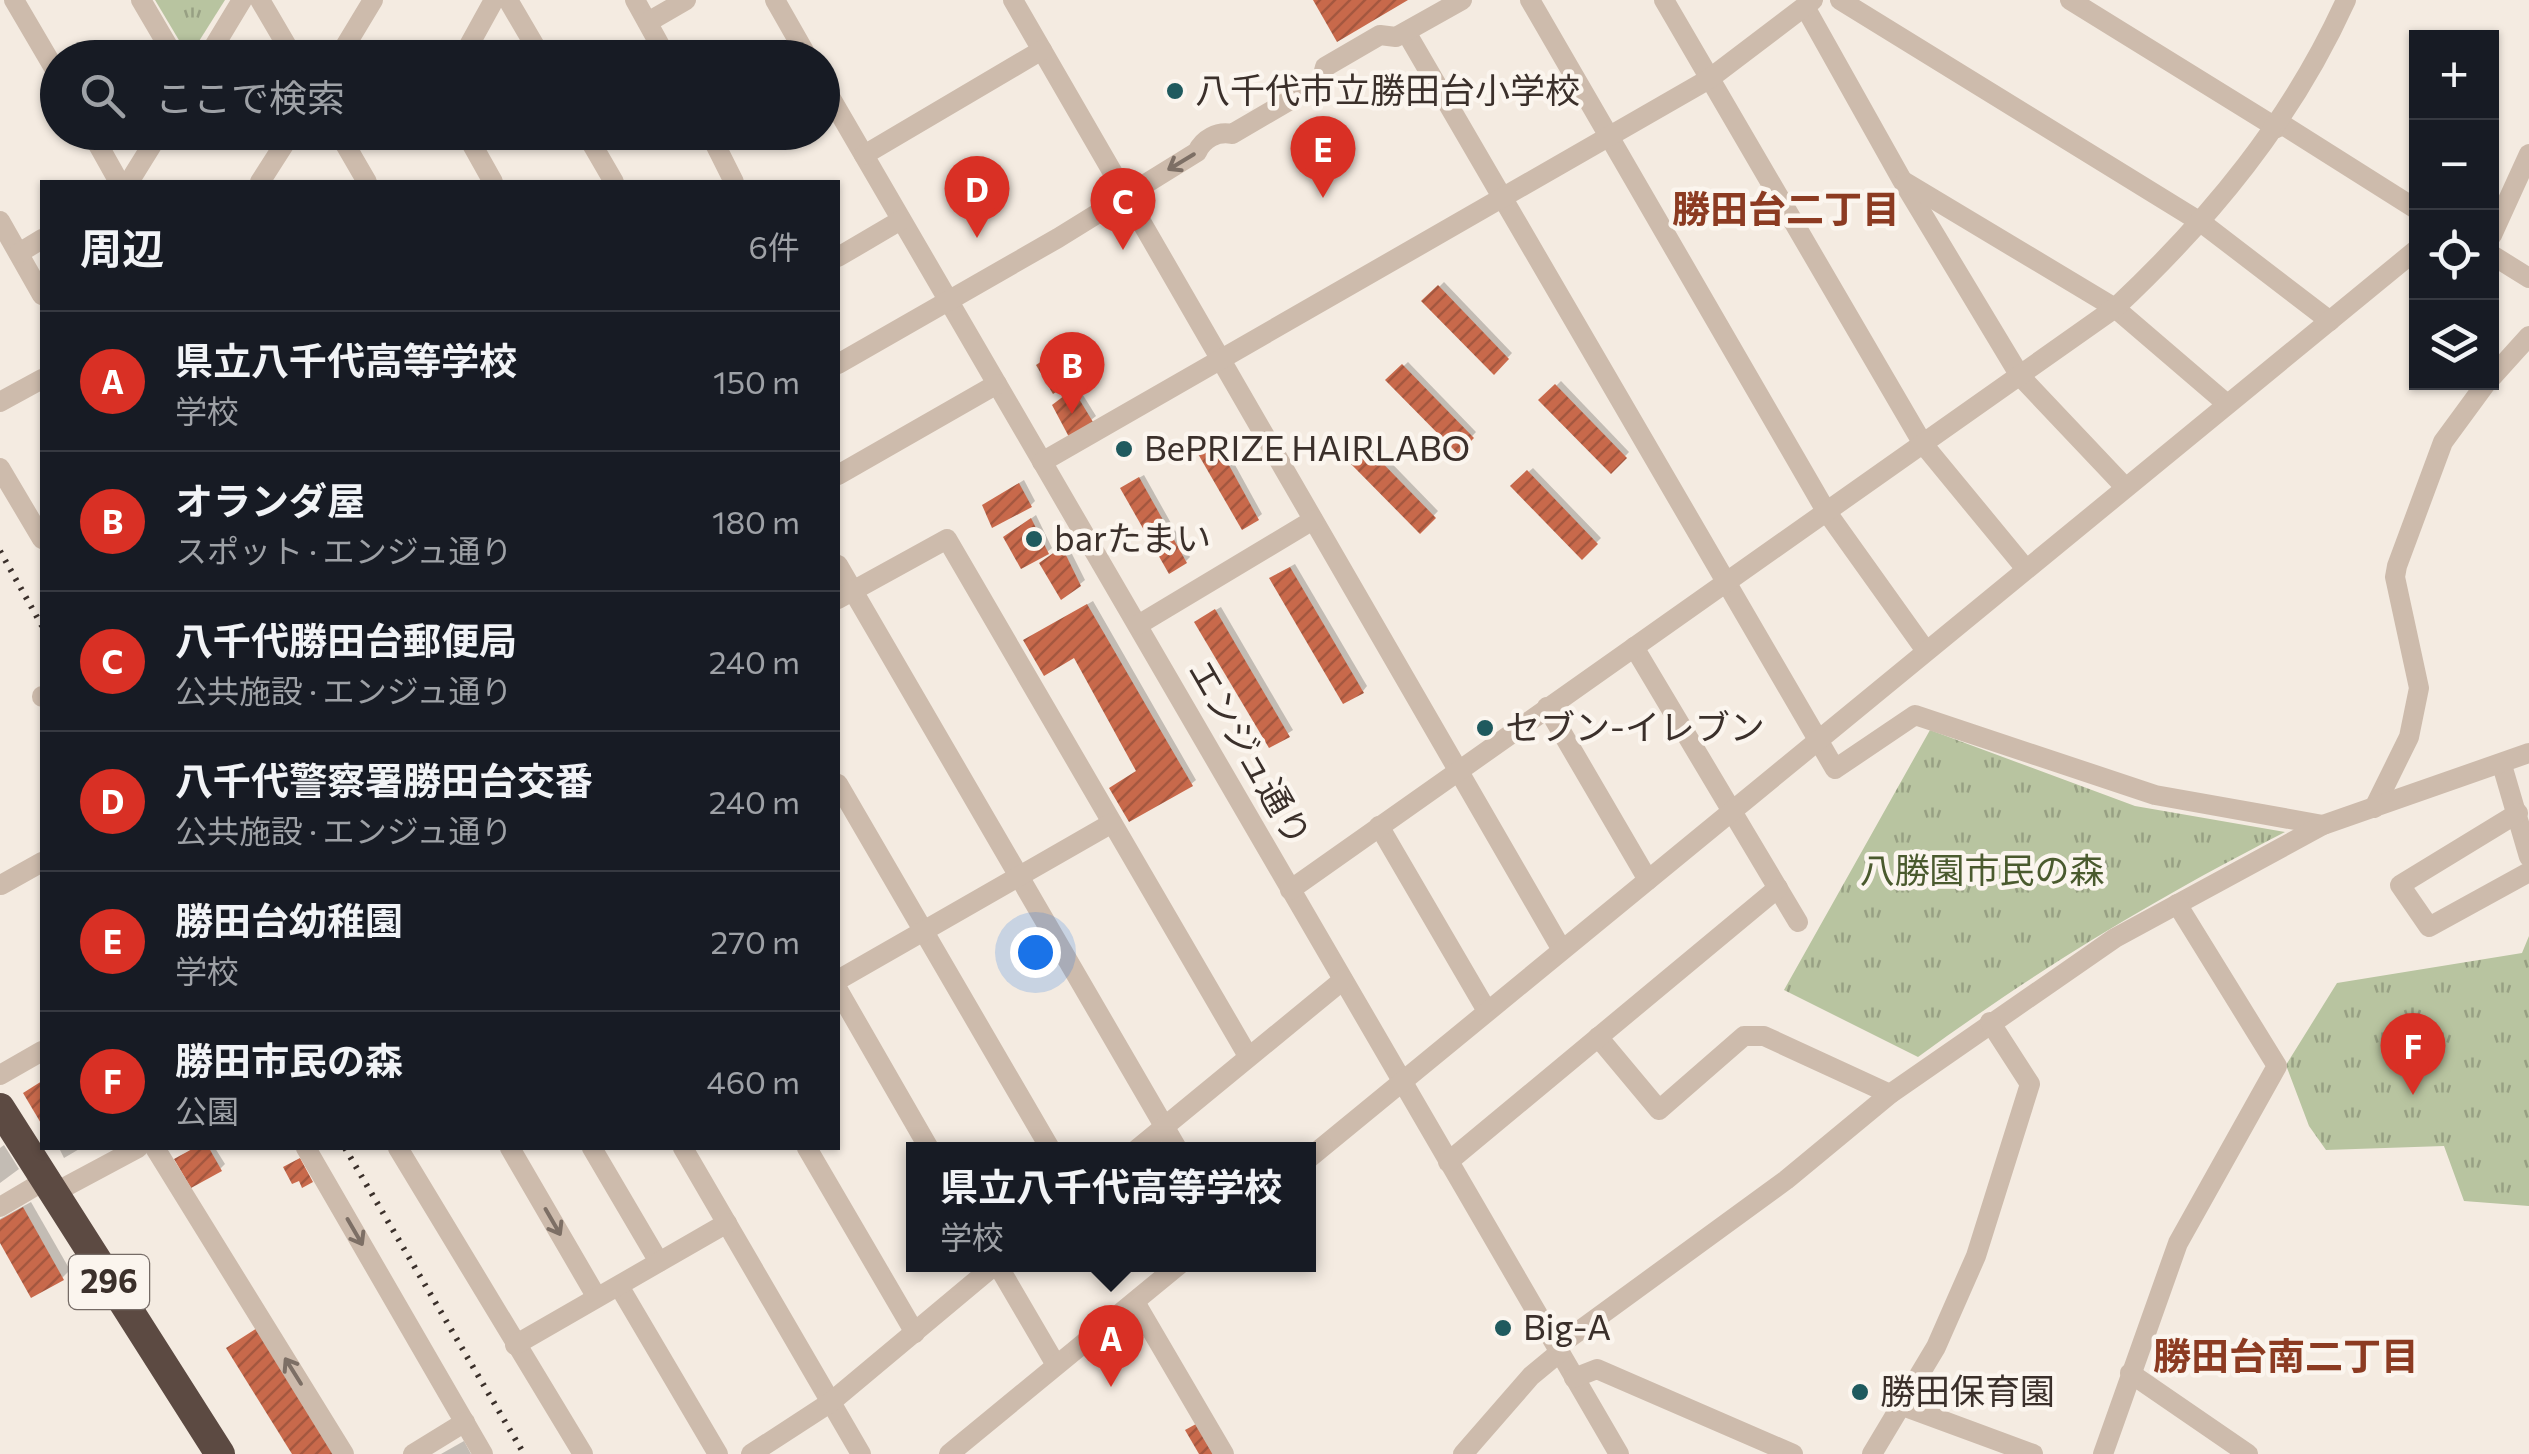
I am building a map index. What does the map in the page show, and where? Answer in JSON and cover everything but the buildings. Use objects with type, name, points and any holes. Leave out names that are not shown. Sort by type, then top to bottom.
[{"type":"highway","name":"296","points":[[0,1108],[220,1454]]},
{"type":"street","points":[[14,0],[40,44]]},
{"type":"street","points":[[141,0],[164,40]]},
{"type":"street","points":[[218,40],[242,0]]},
{"type":"street","points":[[260,0],[283,40]]},
{"type":"street","points":[[349,40],[373,0]]},
{"type":"street","points":[[472,40],[494,0]]},
{"type":"street","points":[[508,0],[531,40]]},
{"type":"street","points":[[635,0],[658,40]]},
{"type":"street","points":[[648,22],[686,0]]},
{"type":"street","points":[[774,0],[797,40]]},
{"type":"street","points":[[1014,0],[1562,950]]},
{"type":"street","points":[[840,363],[1126,195],[1196,152],[1201,143],[1222,132],[1232,134],[1321,82],[1324,67],[1380,34],[1396,37],[1462,0]]},
{"type":"street","points":[[1530,0],[1826,511],[1926,651]]},
{"type":"street","points":[[1664,0],[1922,444],[2026,569]]},
{"type":"street","points":[[1840,0],[2202,223],[2330,321]]},
{"type":"street","points":[[2070,0],[2409,205]]},
{"type":"street","points":[[1290,890],[2115,308],[2202,223],[2278,126],[2340,2]]},
{"type":"street","points":[[1042,462],[1709,79],[1810,4],[1902,180],[2020,376],[2125,487]]},
{"type":"street","points":[[1406,32],[1835,769],[1915,715],[2154,795],[2323,824]]},
{"type":"street","points":[[864,155],[1042,50]]},
{"type":"street","name":"エンジュ通り","points":[[840,114],[1619,1454]]},
{"type":"street","points":[[100,150],[118,180]]},
{"type":"street","points":[[130,180],[149,150]]},
{"type":"street","points":[[261,180],[280,150]]},
{"type":"street","points":[[348,150],[366,180]]},
{"type":"street","points":[[475,150],[492,180]]},
{"type":"street","points":[[595,150],[613,180]]},
{"type":"street","points":[[718,150],[733,180]]},
{"type":"street","points":[[2499,220],[2529,154]]},
{"type":"street","points":[[1902,180],[2115,308],[2227,404]]},
{"type":"street","points":[[0,220],[40,291]]},
{"type":"street","points":[[840,256],[902,220]]},
{"type":"street","points":[[19,253],[40,240]]},
{"type":"street","points":[[1316,1151],[2409,256]]},
{"type":"street","points":[[2499,260],[2529,278]]},
{"type":"street","points":[[2499,369],[2529,336]]},
{"type":"street","points":[[0,402],[40,380]]},
{"type":"street","points":[[840,474],[997,384]]},
{"type":"street","points":[[2374,808],[2409,737],[2420,688],[2395,577],[2444,442],[2482,390]]},
{"type":"street","points":[[0,468],[40,536]]},
{"type":"street","points":[[1138,624],[1312,520]]},
{"type":"street","points":[[1173,1142],[845,594],[947,539],[1248,1056]]},
{"type":"street","points":[[1634,647],[1798,922]]},
{"type":"street","points":[[1547,708],[1648,880]]},
{"type":"street","points":[[1463,1454],[1558,1350],[1786,1180],[1890,1094],[2050,980],[2323,824],[2529,753]]},
{"type":"street","points":[[2502,765],[2529,857]]},
{"type":"street","points":[[840,787],[1046,1142]]},
{"type":"street","points":[[2518,813],[2400,885],[2428,927],[2529,872]]},
{"type":"street","points":[[840,979],[1112,823]]},
{"type":"street","points":[[1378,826],[1487,1011]]},
{"type":"street","points":[[1,885],[40,863]]},
{"type":"street","points":[[1448,1162],[1778,888]]},
{"type":"street","points":[[2103,1454],[2178,1243],[2277,1066],[2177,904]]},
{"type":"street","points":[[1145,1142],[1343,980]]},
{"type":"street","points":[[840,993],[925,1142]]},
{"type":"street","points":[[1872,1454],[1936,1346],[1976,1256],[2030,1084],[1990,1022]]},
{"type":"street","points":[[1598,1037],[1659,1110],[1744,1036],[1764,1036],[1890,1094]]},
{"type":"street","points":[[0,1075],[40,1051]]},
{"type":"street","points":[[0,1207],[133,1150]]},
{"type":"street","points":[[156,1150],[344,1454]]},
{"type":"street","points":[[307,1150],[483,1454]]},
{"type":"street","points":[[399,1150],[583,1454]]},
{"type":"street","points":[[511,1150],[596,1296]]},
{"type":"street","points":[[593,1150],[659,1262]]},
{"type":"street","points":[[684,1150],[861,1454]]},
{"type":"street","points":[[808,1150],[914,1333]]},
{"type":"street","points":[[515,1344],[727,1224]]},
{"type":"street","points":[[751,1454],[832,1402],[986,1272]]},
{"type":"street","points":[[1001,1272],[1056,1365]]},
{"type":"street","points":[[950,1454],[1171,1272]]},
{"type":"street","points":[[619,1286],[718,1454]]},
{"type":"street","points":[[1135,1302],[1224,1454]]},
{"type":"street","points":[[1574,1378],[1597,1369],[1793,1454]]},
{"type":"street","points":[[2130,1373],[2248,1454]]},
{"type":"street","points":[[1903,1406],[2033,1454]]},
{"type":"street","points":[[413,1454],[465,1422]]},
{"type":"green space","points":[[155,0],[225,0],[200,40],[179,40]]},
{"type":"green space","name":"八勝園市民の森","points":[[1930,730],[2135,806],[2285,832],[2097,937],[1918,1057],[1784,990]]},
{"type":"green space","points":[[2529,936],[2529,1206],[2464,1201],[2444,1146],[2326,1150],[2309,1126],[2286,1065],[2337,983],[2522,953]]},
{"type":"railway","points":[[0,551],[40,622]]},
{"type":"railway","points":[[346,1150],[524,1454]]},
{"type":"place","name":"八千代市立勝田台小学校","points":[[1175,91]]},
{"type":"place","name":"勝田台幼稚園","points":[[1323,198]]},
{"type":"place","name":"八千代警察署勝田台交番","points":[[977,238]]},
{"type":"place","name":"八千代勝田台郵便局","points":[[1123,250]]},
{"type":"place","name":"オランダ屋","points":[[1072,414]]},
{"type":"place","name":"BePRIZE HAIRLABO","points":[[1124,449]]},
{"type":"place","name":"barたまい","points":[[1034,539]]},
{"type":"place","name":"セブン-イレブン","points":[[1485,728]]},
{"type":"place","name":"勝田市民の森","points":[[2413,1095]]},
{"type":"place","name":"Big-A","points":[[1503,1328]]},
{"type":"place","name":"県立八千代高等学校","points":[[1111,1387]]},
{"type":"place","name":"勝田保育園","points":[[1860,1392]]},
{"type":"district","name":"勝田台二丁目","points":[[1786,210]]},
{"type":"district","name":"勝田台南二丁目","points":[[2286,1357]]}]
